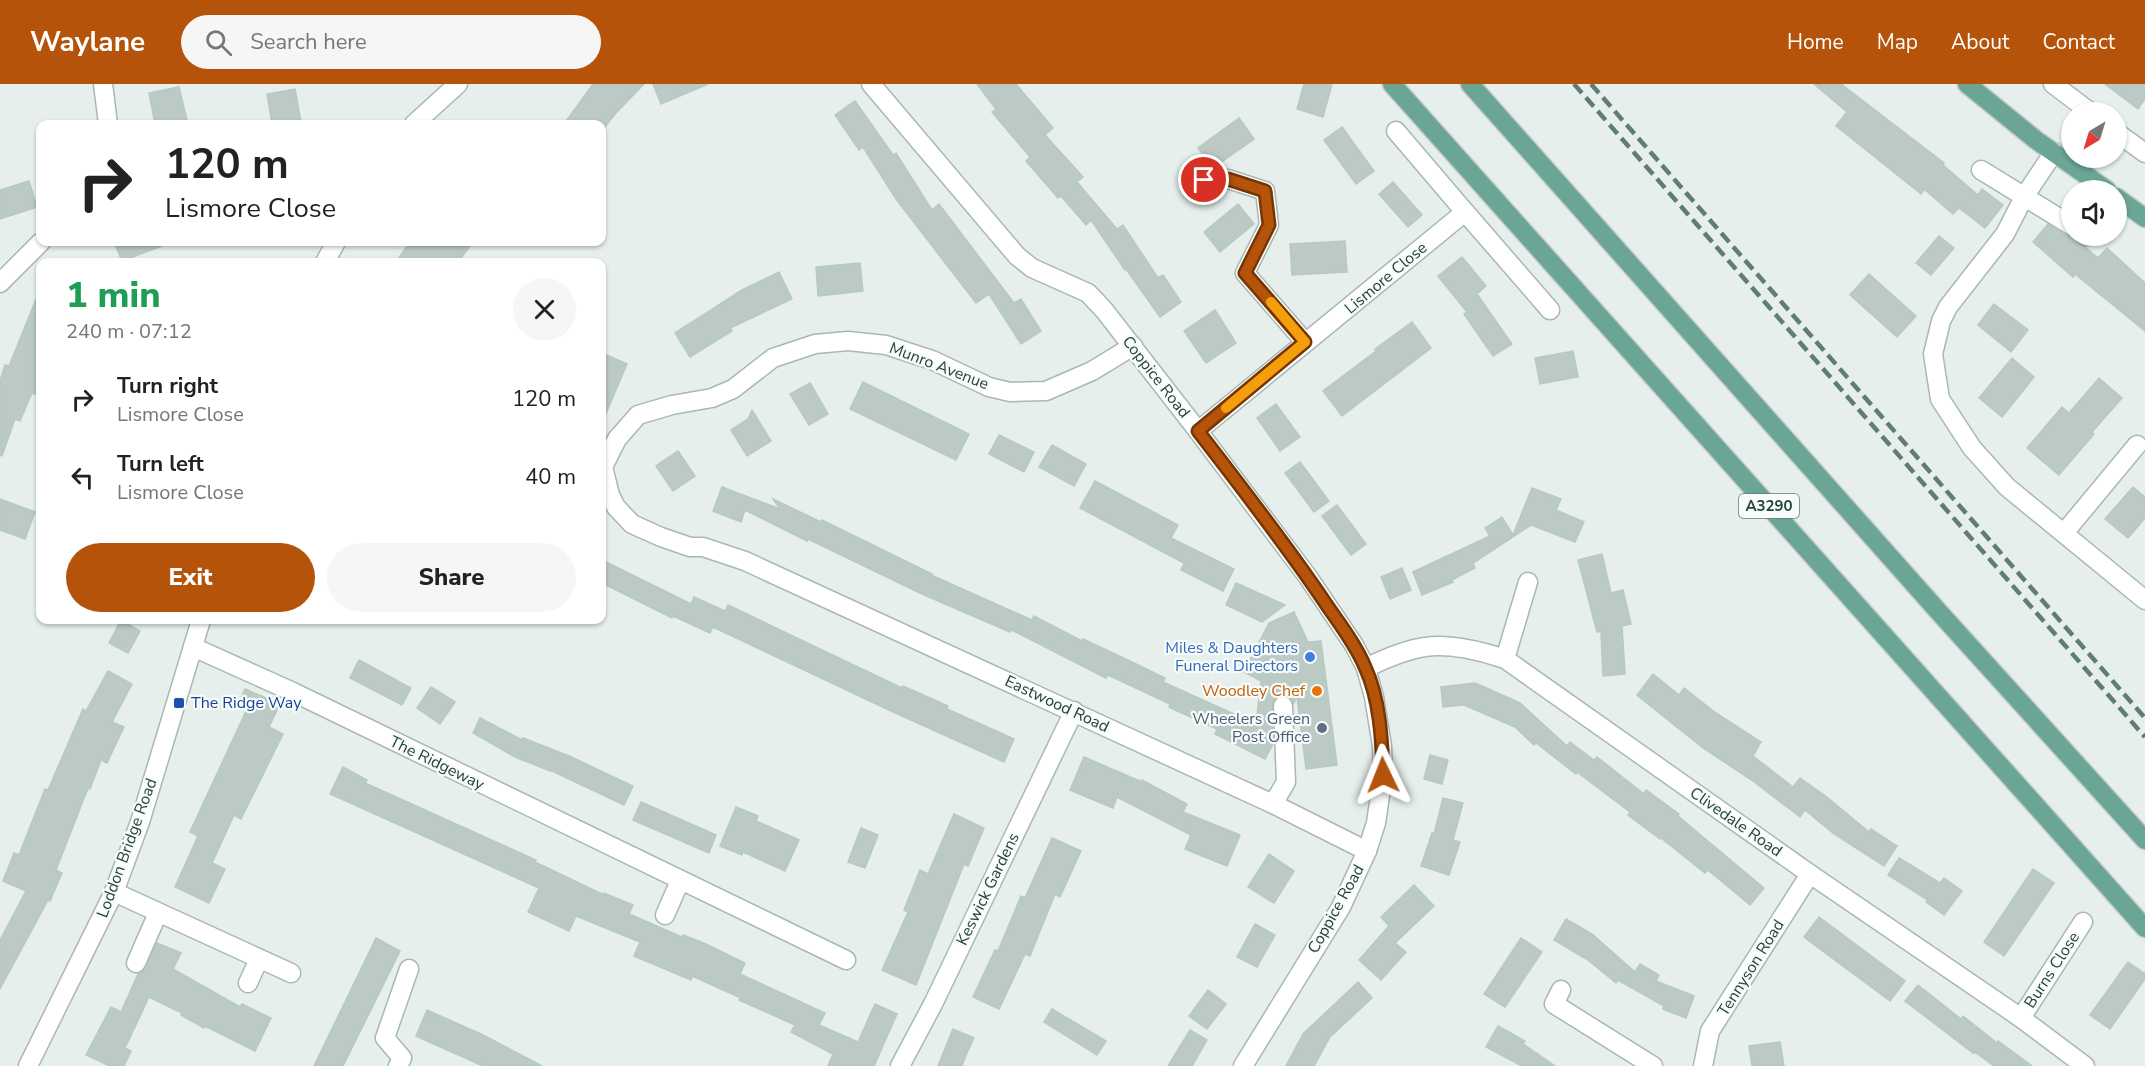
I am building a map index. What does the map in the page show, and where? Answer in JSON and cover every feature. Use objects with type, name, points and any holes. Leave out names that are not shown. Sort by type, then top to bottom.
[{"type":"main road","name":"A3290","points":[[1392,84],[2145,928]]},
{"type":"main road","points":[[1967,84],[2093,180]]},
{"type":"main road","points":[[1472,86],[1938,611],[2145,840]]},
{"type":"main road","points":[[2127,205],[2145,218]]},
{"type":"street","points":[[103,84],[108,120]]},
{"type":"street","points":[[418,120],[458,84]]},
{"type":"street","name":"Coppice Road","points":[[871,84],[1017,256],[1042,273],[1088,293],[1133,346],[1308,577],[1354,645],[1366,668],[1374,697],[1381,739],[1383,775],[1376,823],[1367,851],[1341,907],[1244,1066]]},
{"type":"street","points":[[2053,84],[2077,102]]},
{"type":"street","points":[[1396,131],[1550,310]]},
{"type":"street","points":[[2127,140],[2145,153]]},
{"type":"street","points":[[2054,152],[2024,197],[2005,234],[1948,307],[1941,321],[1933,354],[1940,399],[1972,448],[2007,487],[2145,600]]},
{"type":"street","points":[[1981,170],[2061,219]]},
{"type":"street","points":[[1204,180],[1228,179],[1265,191],[1269,225],[1245,273],[1305,342]]},
{"type":"street","name":"Lismore Close","points":[[1198,431],[1465,212]]},
{"type":"street","points":[[0,283],[37,246]]},
{"type":"street","name":"Munro Avenue","points":[[606,461],[617,439],[638,415],[672,405],[712,398],[733,388],[773,358],[815,344],[848,341],[886,345],[932,360],[989,387],[1010,392],[1046,391],[1092,371],[1133,346]]},
{"type":"street","points":[[2064,533],[2137,445]]},
{"type":"street","name":"Munro Avenue","points":[[606,479],[616,507],[632,524],[690,547],[703,547],[745,561]]},
{"type":"street","name":"Eastwood Road","points":[[745,561],[1074,711],[1273,804],[1367,851]]},
{"type":"street","points":[[1504,659],[1528,582]]},
{"type":"street","name":"Loddon Bridge Road","points":[[28,1066],[114,892],[140,822],[200,624]]},
{"type":"street","name":"The Ridgeway","points":[[193,647],[293,692],[846,960]]},
{"type":"street","name":"Clivedale Road","points":[[1366,668],[1381,660],[1425,647],[1485,652],[1504,659],[2020,1018],[2085,1066]]},
{"type":"street","points":[[1273,804],[1286,782],[1283,706]]},
{"type":"street","name":"Keswick Gardens","points":[[900,1066],[933,1004],[1074,711]]},
{"type":"street","name":"Tennyson Road","points":[[1703,1066],[1710,1031],[1810,874]]},
{"type":"street","points":[[665,915],[680,880]]},
{"type":"street","points":[[114,892],[291,973]]},
{"type":"street","points":[[136,963],[158,913]]},
{"type":"street","name":"Burns Close","points":[[2020,1018],[2083,922]]},
{"type":"street","points":[[248,983],[260,959]]},
{"type":"street","points":[[398,1066],[402,1058],[385,1038],[409,969]]},
{"type":"street","points":[[1553,1005],[1653,1066]]},
{"type":"building","points":[[593,84],[644,84],[606,126],[606,120],[567,120]]},
{"type":"building","points":[[653,84],[708,84],[661,104]]},
{"type":"building","points":[[977,84],[1016,84],[1053,128],[1045,135],[1083,177],[1077,182],[1117,229],[1123,225],[1158,278],[1163,275],[1181,302],[1160,317],[1091,220],[1086,225],[1061,196],[1058,198],[1026,161],[1030,157],[992,112],[996,109]]},
{"type":"building","points":[[1304,84],[1332,84],[1323,117],[1297,109]]},
{"type":"building","points":[[1814,84],[1841,84],[1944,163],[1943,165],[1978,195],[1982,189],[2003,205],[1985,228],[1959,208],[1953,214],[1924,189],[1921,194],[1836,126],[1847,112]]},
{"type":"building","points":[[2105,84],[2145,84],[2145,99],[2138,109]]},
{"type":"building","points":[[179,87],[187,120],[154,120],[149,93]]},
{"type":"building","points":[[295,89],[301,120],[271,120],[267,94]]},
{"type":"building","points":[[855,101],[893,155],[896,153],[932,210],[939,204],[1014,303],[1021,299],[1041,331],[1021,344],[989,294],[976,303],[896,199],[863,147],[859,150],[835,115]]},
{"type":"building","points":[[1239,118],[1254,139],[1213,168],[1198,148]]},
{"type":"building","points":[[1342,127],[1374,171],[1356,184],[1324,140]]},
{"type":"building","points":[[29,181],[36,207],[0,219],[0,190]]},
{"type":"building","points":[[1393,182],[1422,215],[1408,227],[1379,194]]},
{"type":"building","points":[[1238,204],[1254,224],[1220,252],[1204,232]]},
{"type":"building","points":[[2048,224],[2061,233],[2061,246],[2082,246],[2098,258],[2107,248],[2145,283],[2145,331],[2075,274],[2073,277],[2033,242]]},
{"type":"building","points":[[1939,236],[1954,248],[1931,275],[1916,263]]},
{"type":"building","points":[[1345,241],[1347,272],[1292,275],[1290,244]]},
{"type":"building","points":[[116,246],[162,246],[130,258],[121,258]]},
{"type":"building","points":[[407,246],[470,246],[461,258],[399,258]]},
{"type":"building","points":[[1462,257],[1486,286],[1477,294],[1512,344],[1493,356],[1464,314],[1467,312],[1438,276]]},
{"type":"building","points":[[860,263],[863,291],[818,296],[816,267]]},
{"type":"building","points":[[779,272],[792,299],[730,328],[732,331],[690,357],[675,333],[742,290]]},
{"type":"building","points":[[1869,274],[1916,316],[1897,337],[1850,295]]},
{"type":"building","points":[[36,299],[36,394],[32,393],[20,421],[15,419],[2,456],[0,455],[0,381],[5,365],[9,366]]},
{"type":"building","points":[[1994,304],[2028,330],[2011,352],[1978,325]]},
{"type":"building","points":[[1215,310],[1236,343],[1206,363],[1184,331]]},
{"type":"building","points":[[1412,322],[1431,348],[1342,416],[1323,391]]},
{"type":"building","points":[[1573,351],[1578,377],[1540,384],[1535,358]]},
{"type":"building","points":[[606,355],[627,364],[606,414]]},
{"type":"building","points":[[2012,358],[2034,377],[2002,417],[1979,398]]},
{"type":"building","points":[[2099,378],[2122,398],[2059,475],[2027,448],[2062,407],[2069,413]]},
{"type":"building","points":[[863,382],[969,434],[956,460],[850,409]]},
{"type":"building","points":[[810,383],[828,414],[809,425],[790,394]]},
{"type":"building","points":[[1276,404],[1300,437],[1280,451],[1257,418]]},
{"type":"building","points":[[752,410],[771,441],[747,456],[731,430],[748,419]]},
{"type":"building","points":[[999,435],[1034,452],[1024,472],[989,454]]},
{"type":"building","points":[[1052,445],[1086,464],[1074,486],[1039,467]]},
{"type":"building","points":[[678,451],[695,476],[673,491],[656,466]]},
{"type":"building","points":[[1300,462],[1329,501],[1314,512],[1285,473]]},
{"type":"building","points":[[1095,481],[1178,525],[1171,538],[1234,569],[1223,591],[1181,570],[1184,563],[1080,508]]},
{"type":"building","points":[[722,487],[780,509],[773,499],[821,522],[822,520],[931,575],[1032,620],[1034,616],[1082,641],[1083,639],[1165,678],[1163,682],[1256,724],[1261,681],[1244,672],[1269,623],[1294,612],[1308,642],[1321,641],[1337,765],[1306,769],[1297,697],[1294,703],[1289,696],[1283,695],[1273,701],[1273,744],[1265,759],[1215,734],[1217,729],[1169,707],[1170,704],[1108,675],[1106,678],[1012,630],[1010,632],[922,594],[745,510],[741,522],[713,511]]},
{"type":"building","points":[[2133,487],[2145,497],[2145,518],[2128,538],[2105,519]]},
{"type":"building","points":[[1532,488],[1561,499],[1556,510],[1584,522],[1575,542],[1531,525],[1473,563],[1475,568],[1452,580],[1453,582],[1422,595],[1413,572],[1490,536],[1485,528],[1502,517],[1513,535]]},
{"type":"building","points":[[0,499],[35,512],[25,539],[0,530]]},
{"type":"building","points":[[1337,505],[1366,544],[1351,555],[1322,516]]},
{"type":"building","points":[[1602,554],[1611,593],[1623,590],[1631,624],[1622,626],[1625,674],[1603,676],[1601,631],[1597,632],[1578,560]]},
{"type":"building","points":[[606,562],[691,604],[694,597],[725,611],[728,605],[902,688],[903,686],[948,706],[947,709],[1014,739],[1004,762],[713,627],[710,633],[673,616],[672,618],[606,585]]},
{"type":"building","points":[[1402,568],[1411,590],[1390,599],[1381,577]]},
{"type":"building","points":[[1236,583],[1285,605],[1262,622],[1226,605]]},
{"type":"building","points":[[119,624],[128,624],[140,631],[128,653],[109,643]]},
{"type":"building","points":[[359,660],[411,688],[402,705],[350,678]]},
{"type":"building","points":[[108,671],[132,684],[112,722],[124,727],[107,763],[101,760],[90,789],[88,788],[56,870],[62,873],[50,901],[48,900],[0,989],[0,940],[26,891],[3,881],[14,853],[19,855],[45,789],[48,790],[83,709],[86,711]]},
{"type":"building","points":[[1653,674],[1679,695],[1684,688],[1716,713],[1761,742],[1753,756],[1793,787],[1800,778],[1869,832],[1871,829],[1897,846],[1884,866],[1834,834],[1805,810],[1800,817],[1753,781],[1703,748],[1637,695]]},
{"type":"building","points":[[1475,683],[1520,703],[1567,746],[1570,742],[1594,760],[1597,757],[1644,794],[1646,790],[1679,814],[1678,816],[1764,888],[1750,905],[1708,870],[1705,873],[1628,815],[1630,812],[1577,772],[1576,774],[1536,743],[1534,745],[1515,727],[1464,705],[1443,707],[1441,687]]},
{"type":"building","points":[[431,687],[455,702],[440,724],[417,708]]},
{"type":"building","points":[[245,689],[280,704],[269,727],[283,734],[241,819],[234,815],[212,863],[225,869],[209,903],[175,887],[198,836],[190,832],[247,709],[238,705]]},
{"type":"building","points":[[480,718],[522,740],[523,738],[569,756],[633,786],[624,805],[550,770],[515,757],[473,733]]},
{"type":"building","points":[[1430,755],[1448,760],[1442,784],[1424,779]]},
{"type":"building","points":[[1084,757],[1142,782],[1142,780],[1187,804],[1183,812],[1240,835],[1227,866],[1185,849],[1191,835],[1117,797],[1113,808],[1070,790]]},
{"type":"building","points":[[343,767],[367,780],[365,783],[536,860],[535,862],[604,895],[604,893],[633,905],[629,914],[682,937],[683,935],[706,944],[745,963],[740,974],[825,1013],[819,1025],[858,1042],[875,1004],[897,1014],[874,1066],[828,1066],[833,1054],[791,1032],[795,1025],[692,976],[691,980],[634,956],[640,942],[576,916],[569,931],[528,912],[539,888],[330,794]]},
{"type":"building","points":[[1443,798],[1463,803],[1453,840],[1460,842],[1449,875],[1421,866],[1432,833],[1434,834]]},
{"type":"building","points":[[641,802],[716,835],[709,853],[633,820]]},
{"type":"building","points":[[736,807],[758,816],[756,821],[799,840],[785,871],[743,852],[742,855],[720,846]]},
{"type":"building","points":[[954,814],[984,828],[968,866],[964,864],[916,985],[882,970],[908,912],[904,910],[920,870],[928,874]]},
{"type":"building","points":[[861,828],[878,835],[865,868],[848,862]]},
{"type":"building","points":[[1052,838],[1081,851],[1060,897],[1055,894],[1030,956],[1025,954],[999,1009],[973,997],[995,950],[998,951],[1021,896],[1025,898]]},
{"type":"building","points":[[1269,854],[1294,871],[1274,903],[1248,887]]},
{"type":"building","points":[[1899,858],[1940,883],[1944,878],[1962,891],[1944,915],[1926,902],[1928,900],[1888,875]]},
{"type":"building","points":[[2033,869],[2054,883],[2004,956],[1984,942]]},
{"type":"building","points":[[1414,885],[1434,906],[1395,943],[1406,952],[1381,980],[1359,960],[1389,926],[1381,917]]},
{"type":"building","points":[[1819,917],[1905,981],[1890,1001],[1804,937]]},
{"type":"building","points":[[1566,919],[1592,934],[1635,972],[1640,964],[1659,975],[1656,981],[1694,996],[1686,1018],[1663,1009],[1664,1006],[1618,980],[1616,983],[1588,960],[1554,940]]},
{"type":"building","points":[[1255,924],[1275,935],[1257,967],[1237,957]]},
{"type":"building","points":[[376,938],[400,951],[343,1066],[314,1066]]},
{"type":"building","points":[[1521,938],[1542,952],[1505,1007],[1484,994]]},
{"type":"building","points":[[157,943],[181,953],[173,969],[240,1007],[242,1004],[271,1018],[255,1051],[205,1026],[204,1028],[181,1015],[182,1013],[149,997],[125,1048],[131,1051],[124,1066],[110,1066],[86,1055],[111,1007],[121,1012],[138,974],[146,968]]},
{"type":"building","points":[[2128,962],[2145,974],[2145,979],[2110,1029],[2090,1015]]},
{"type":"building","points":[[1358,982],[1372,998],[1330,1037],[1314,1066],[1286,1066],[1303,1034]]},
{"type":"building","points":[[1918,985],[1961,1019],[1963,1016],[1997,1043],[1998,1041],[2032,1066],[1994,1066],[1973,1053],[1905,1001]]},
{"type":"building","points":[[1208,990],[1226,1004],[1207,1029],[1189,1016]]},
{"type":"building","points":[[1052,1009],[1106,1041],[1097,1055],[1044,1022]]},
{"type":"building","points":[[427,1010],[483,1035],[542,1066],[483,1066],[416,1036]]},
{"type":"building","points":[[1498,1026],[1525,1041],[1523,1044],[1555,1066],[1522,1066],[1486,1047]]},
{"type":"building","points":[[953,1029],[974,1038],[962,1066],[938,1066]]},
{"type":"building","points":[[1190,1030],[1207,1040],[1192,1066],[1168,1066]]},
{"type":"building","points":[[1780,1042],[1784,1066],[1752,1066],[1749,1046]]},
{"type":"railway","points":[[1574,84],[2145,737]]},
{"type":"railway","points":[[1591,84],[2145,718]]},
{"type":"slow traffic","points":[[1226,408],[1305,342],[1271,302]]},
{"type":"place","name":"Miles & Daughters Funeral Directors","points":[[1310,657]]},
{"type":"place","name":"Woodley Chef","points":[[1317,691]]},
{"type":"place","name":"The Ridge Way","points":[[179,703]]},
{"type":"place","name":"Wheelers Green Post Office","points":[[1322,728]]},
{"type":"route","points":[[1204,180],[1228,179],[1265,191],[1269,225],[1245,273],[1305,342],[1198,431],[1308,577],[1354,645],[1366,668],[1374,697],[1382,746],[1383,775]]}]
